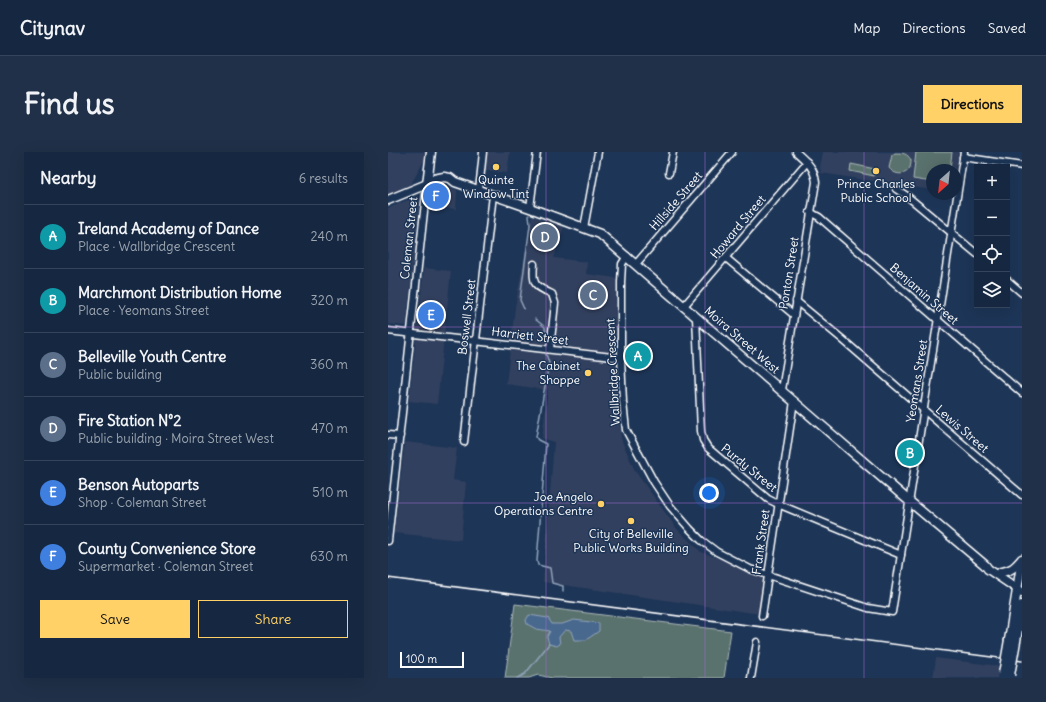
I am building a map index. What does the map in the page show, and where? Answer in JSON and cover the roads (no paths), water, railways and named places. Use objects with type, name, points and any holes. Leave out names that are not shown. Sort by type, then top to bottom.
[{"type":"main road","name":"Coleman Street","points":[[427,184],[431,152]]},
{"type":"main road","points":[[429,170],[444,177]]},
{"type":"main road","name":"Moira Street West","points":[[427,184],[434,178],[450,178],[455,182],[600,234],[985,565],[988,570],[1020,587]]},
{"type":"main road","name":"Moira Street West","points":[[388,200],[427,184],[455,182]]},
{"type":"main road","points":[[1001,572],[1008,572],[1012,570],[1022,559]]},
{"type":"main road","points":[[1007,676],[1020,587],[1022,559]]},
{"type":"main road","name":"Moira Street West","points":[[985,565],[1001,572],[1020,587]]},
{"type":"main road","points":[[1012,640],[1021,618],[1022,605]]},
{"type":"street","points":[[479,190],[483,152]]},
{"type":"street","points":[[530,208],[537,152]]},
{"type":"street","points":[[584,228],[598,152]]},
{"type":"street","points":[[669,173],[673,152]]},
{"type":"street","name":"Hillside Street","points":[[631,260],[732,152]]},
{"type":"street","points":[[796,152],[807,162]]},
{"type":"street","points":[[963,154],[1022,166]]},
{"type":"street","name":"Yeomans Street","points":[[892,612],[963,154]]},
{"type":"street","name":"Ponton Street","points":[[782,390],[816,182],[814,172],[807,162]]},
{"type":"street","name":"Howard Street","points":[[684,306],[807,162]]},
{"type":"street","name":"Coleman Street","points":[[388,541],[427,184]]},
{"type":"street","points":[[896,189],[907,196],[974,251]]},
{"type":"street","name":"Boswell Street","points":[[464,442],[493,195]]},
{"type":"street","name":"Benjamin Street","points":[[810,212],[819,217],[1022,393]]},
{"type":"street","points":[[726,258],[794,315]]},
{"type":"street","name":"Wallbridge Crescent","points":[[631,260],[622,272],[621,358],[626,430],[654,482],[670,506],[701,540],[717,552],[750,569],[868,608],[892,612]]},
{"type":"street","points":[[534,264],[533,280],[537,287],[552,294],[555,303],[550,349]]},
{"type":"street","points":[[1010,283],[1022,293]]},
{"type":"street","name":"Lewis Street","points":[[796,301],[1022,495]]},
{"type":"street","name":"Purdy Street","points":[[696,316],[701,431],[703,440],[708,448],[768,499],[901,555]]},
{"type":"street","name":"Harriett Street","points":[[388,331],[621,358]]},
{"type":"street","name":"Frank Street","points":[[762,616],[794,401]]},
{"type":"street","points":[[388,435],[400,436]]},
{"type":"street","points":[[751,678],[757,642]]},
{"type":"waterway","points":[[524,309],[520,300],[530,225],[529,215]]},
{"type":"waterway","points":[[535,319],[545,327],[546,341]]},
{"type":"waterway","points":[[546,354],[549,363],[536,437],[538,440],[546,444],[537,561],[538,565],[550,568],[552,583],[563,586],[563,591]]},
{"type":"waterway","points":[[517,678],[525,674],[549,644]]},
{"type":"railway","points":[[388,578],[1022,661]]},
{"type":"place","name":"Quinte Window Tint","points":[[496,167]]},
{"type":"place","name":"Prince Charles Public School","points":[[876,171]]},
{"type":"place","name":"County Convenience Store","points":[[436,196]]},
{"type":"place","name":"Fire Station N°2","points":[[545,237]]},
{"type":"place","name":"Belleville Youth Centre","points":[[593,295]]},
{"type":"place","name":"Benson Autoparts","points":[[431,315]]},
{"type":"place","name":"Ireland Academy of Dance","points":[[638,356]]},
{"type":"place","name":"The Cabinet Shoppe","points":[[588,373]]},
{"type":"place","name":"Marchmont Distribution Home","points":[[910,453]]},
{"type":"place","name":"Joe Angelo Operations Centre","points":[[601,504]]},
{"type":"place","name":"City of Belleville Public Works Building","points":[[631,521]]}]
